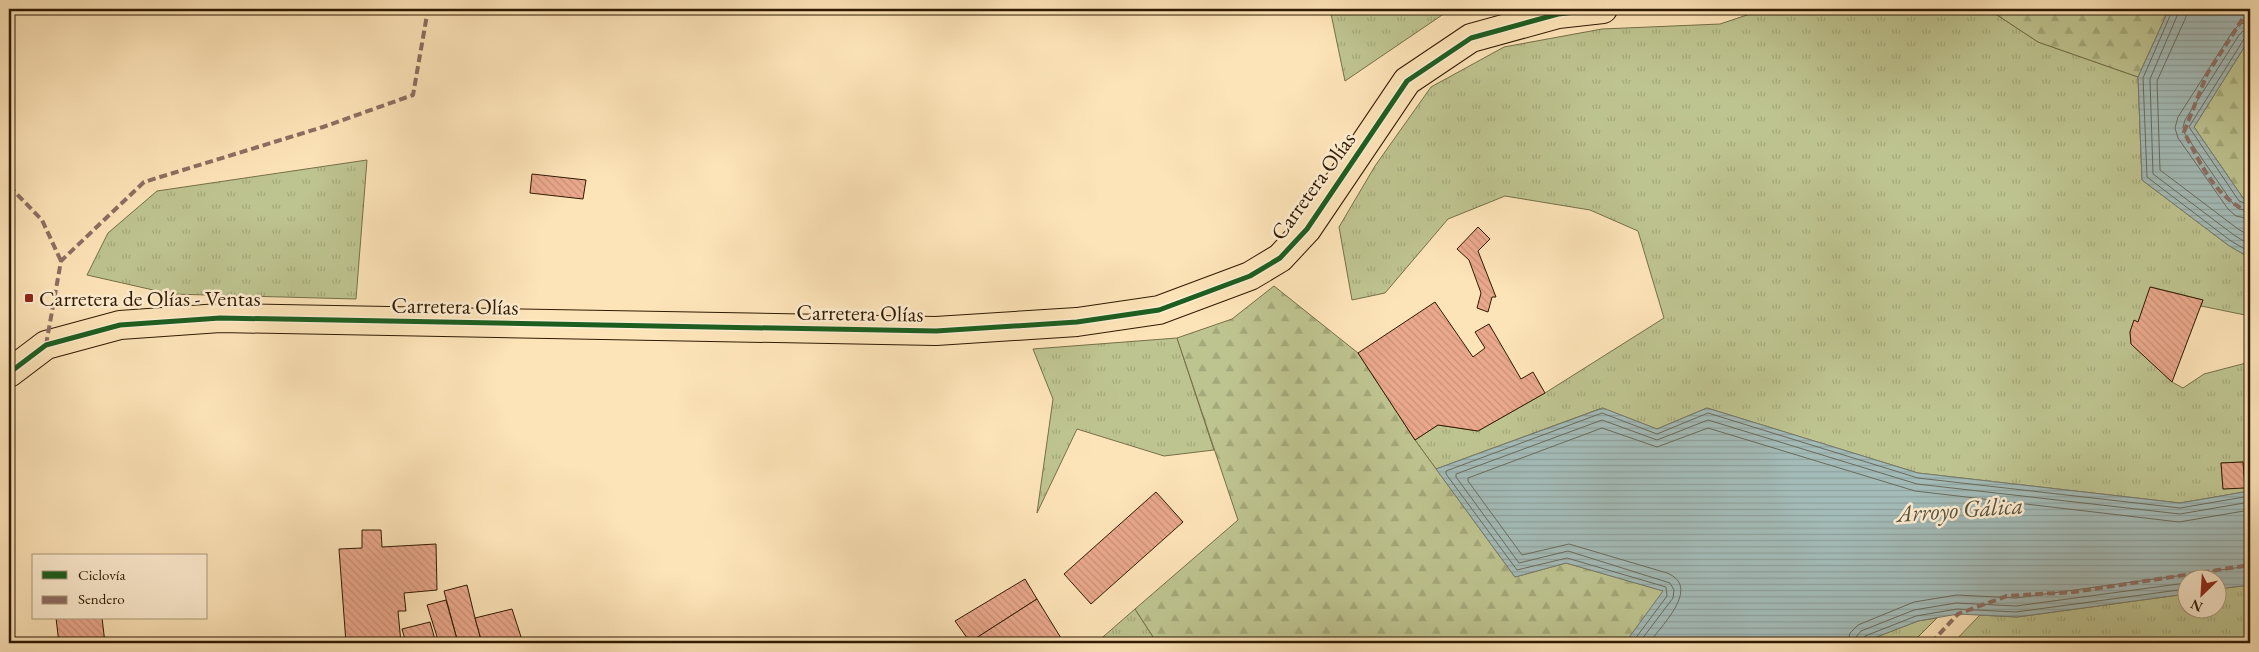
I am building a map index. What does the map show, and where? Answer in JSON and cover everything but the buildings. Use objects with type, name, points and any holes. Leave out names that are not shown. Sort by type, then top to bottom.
[{"type":"main road","name":"Carretera Olías","points":[[9,372],[46,345],[120,325],[220,318],[936,331],[1077,322],[1159,310],[1250,276],[1280,258],[1307,229],[1408,81],[1471,38],[1558,14],[1603,9]]},
{"type":"green space","points":[[1330,9],[1460,9],[1448,11],[1345,81]]},
{"type":"green space","points":[[1765,9],[1988,9],[2038,42],[2138,77],[2142,180],[2228,245],[2250,258],[2250,316],[2201,306],[2203,300],[2151,287],[2138,322],[2134,321],[2130,332],[2131,344],[2172,382],[2183,388],[2204,374],[2250,362],[2250,491],[2180,503],[1918,473],[1707,408],[1657,429],[1602,408],[1436,469],[1415,440],[1438,425],[1478,431],[1545,393],[1664,318],[1638,231],[1590,210],[1505,196],[1448,219],[1385,293],[1352,300],[1339,227],[1375,166],[1431,87],[1504,47],[1602,29],[1720,24]],"holes":[[[2243,462],[2245,487],[2223,489],[2221,463]]]},
{"type":"green space","points":[[1988,9],[2169,9],[2138,77],[2038,42]]},
{"type":"green space","points":[[2250,38],[2250,201],[2243,198],[2194,127]]},
{"type":"green space","points":[[367,160],[356,299],[171,294],[87,275],[108,233],[157,191]]},
{"type":"green space","points":[[1274,286],[1358,353],[1415,440],[1515,577],[1566,563],[1664,591],[1625,643],[1157,643],[1135,609],[1238,520],[1177,338],[1232,319]]},
{"type":"green space","points":[[1177,338],[1214,450],[1164,456],[1077,429],[1037,513],[1053,399],[1033,349]]},
{"type":"green space","points":[[2250,585],[2250,643],[1953,643],[1980,615],[2017,617],[2176,595],[2176,620],[2226,620],[2226,588]]},
{"type":"green space","points":[[1135,609],[1157,643],[1096,643]]},
{"type":"green space","points":[[1937,618],[1912,643],[1861,643],[1918,621]]},
{"type":"water","points":[[2169,9],[2250,9],[2250,38],[2194,127],[2243,198],[2250,201],[2250,258],[2228,245],[2142,180],[2138,77]]},
{"type":"water","name":"Arroyo Gálica","points":[[1603,408],[1657,429],[1707,408],[1918,473],[2180,503],[2250,491],[2250,585],[2226,588],[2226,570],[2176,570],[2176,595],[2017,617],[1958,614],[1918,621],[1861,643],[1625,643],[1663,591],[1566,563],[1515,577],[1436,469]]},
{"type":"marked path","points":[[46,345],[61,261],[144,182],[323,127],[413,95],[428,9]]},
{"type":"marked path","points":[[2249,9],[2207,74],[2184,132],[2203,168],[2218,189],[2227,198],[2250,213]]},
{"type":"marked path","points":[[9,186],[42,220],[61,261]]},
{"type":"marked path","points":[[1931,643],[1958,614],[2007,596],[2074,592],[2250,565]]},
{"type":"cycle path","points":[[9,373],[46,345],[120,325],[220,318],[936,331],[1077,322],[1159,310],[1250,276],[1280,258],[1307,229],[1407,81],[1471,38],[1558,14],[1603,9]]},
{"type":"place","name":"Carretera de Olías - Ventas","points":[[29,298]]}]
